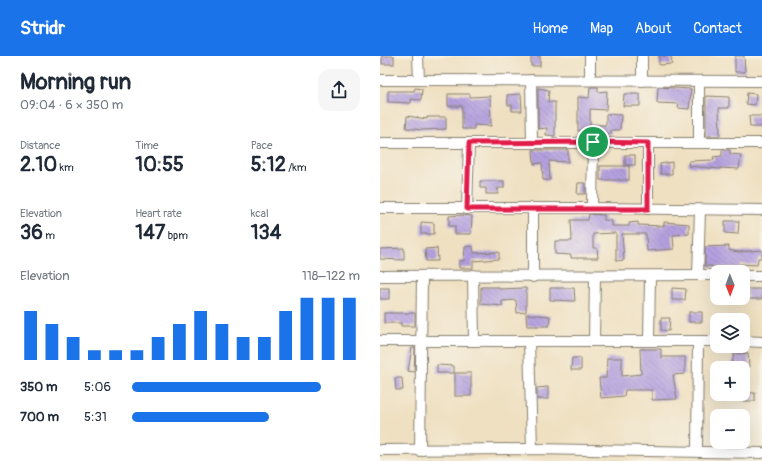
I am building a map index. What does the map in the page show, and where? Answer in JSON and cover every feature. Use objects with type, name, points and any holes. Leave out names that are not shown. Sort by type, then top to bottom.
[{"type":"street","points":[[418,56],[419,80]]},
{"type":"street","points":[[590,56],[590,80]]},
{"type":"street","points":[[642,56],[642,81]]},
{"type":"street","points":[[380,80],[762,81]]},
{"type":"street","points":[[531,80],[532,143]]},
{"type":"street","points":[[699,143],[700,81]]},
{"type":"street","points":[[592,208],[593,142]]},
{"type":"street","points":[[380,143],[762,143]]},
{"type":"street","points":[[467,209],[469,143]]},
{"type":"street","points":[[648,143],[648,209]]},
{"type":"street","points":[[380,208],[762,210]]},
{"type":"street","points":[[532,277],[533,209]]},
{"type":"street","points":[[698,275],[700,210]]},
{"type":"street","points":[[473,275],[474,341]]},
{"type":"street","points":[[380,276],[473,275],[532,277],[710,275]]},
{"type":"street","points":[[420,451],[422,276]]},
{"type":"street","points":[[594,341],[595,276]]},
{"type":"street","points":[[649,340],[650,276]]},
{"type":"street","points":[[750,276],[762,276]]},
{"type":"street","points":[[380,341],[710,341]]},
{"type":"street","points":[[529,341],[532,449]]},
{"type":"street","points":[[698,341],[704,455]]},
{"type":"street","points":[[750,342],[762,342]]},
{"type":"street","points":[[383,461],[382,450],[420,451],[532,449],[579,456],[762,453]]},
{"type":"building","points":[[382,56],[394,56],[394,64],[382,64]]},
{"type":"building","points":[[531,56],[540,56],[540,66],[531,66]]},
{"type":"building","points":[[659,56],[671,56],[672,64],[659,65]]},
{"type":"building","points":[[735,56],[744,56],[745,72],[735,72]]},
{"type":"building","points":[[590,87],[598,87],[598,92],[607,91],[606,110],[590,109],[590,125],[606,125],[606,114],[621,115],[620,130],[611,130],[611,134],[583,134],[583,130],[578,131],[578,97],[589,98]]},
{"type":"building","points":[[658,87],[691,89],[689,109],[678,108],[679,104],[657,103]]},
{"type":"building","points":[[415,88],[422,89],[421,100],[411,99],[411,103],[388,102],[388,91],[414,91]]},
{"type":"building","points":[[538,88],[549,90],[548,102],[555,102],[555,136],[546,135],[547,128],[538,129]]},
{"type":"building","points":[[747,93],[756,94],[755,105],[746,104]]},
{"type":"building","points":[[448,94],[470,94],[470,97],[490,96],[491,126],[474,125],[474,129],[462,129],[462,106],[448,106]]},
{"type":"building","points":[[521,94],[522,111],[512,111],[512,105],[508,105],[507,95]]},
{"type":"building","points":[[624,94],[640,94],[640,106],[623,106]]},
{"type":"building","points":[[706,96],[729,97],[729,108],[719,108],[720,136],[706,136]]},
{"type":"building","points":[[407,116],[427,119],[427,117],[446,117],[446,129],[422,130],[406,128]]},
{"type":"building","points":[[749,116],[762,116],[762,127],[750,127]]},
{"type":"building","points":[[533,150],[568,150],[568,162],[549,161],[550,180],[543,180],[542,163],[534,164]]},
{"type":"building","points":[[722,150],[730,150],[730,154],[741,155],[739,169],[688,166],[689,161],[714,160],[713,157],[722,156]]},
{"type":"building","points":[[625,155],[635,155],[635,165],[625,165]]},
{"type":"building","points":[[672,162],[672,174],[661,174],[660,164]]},
{"type":"building","points":[[600,166],[629,166],[629,180],[600,180]]},
{"type":"building","points":[[480,181],[504,181],[504,188],[498,188],[498,194],[486,194],[486,188],[480,188]]},
{"type":"building","points":[[578,183],[585,183],[585,194],[577,194]]},
{"type":"building","points":[[589,214],[604,215],[604,220],[612,221],[612,226],[629,226],[629,223],[638,222],[638,225],[664,226],[664,222],[689,224],[689,234],[673,235],[674,249],[647,251],[646,234],[622,234],[624,260],[616,261],[616,233],[593,234],[593,248],[597,248],[598,258],[571,258],[571,255],[555,254],[555,241],[572,241],[571,220],[588,220]]},
{"type":"building","points":[[449,216],[472,216],[471,234],[455,234],[455,226],[449,226]]},
{"type":"building","points":[[725,221],[739,221],[738,234],[725,233]]},
{"type":"building","points":[[421,222],[434,223],[434,234],[421,234]]},
{"type":"building","points":[[473,246],[474,253],[499,252],[499,259],[473,261],[473,268],[459,268],[459,261],[464,261],[465,247]]},
{"type":"building","points":[[729,246],[729,250],[738,252],[762,250],[762,258],[758,258],[757,265],[740,264],[705,266],[705,247]]},
{"type":"building","points":[[404,248],[404,260],[380,259],[380,249]]},
{"type":"building","points":[[437,248],[438,261],[426,261],[425,249]]},
{"type":"building","points":[[481,287],[499,287],[499,289],[526,288],[526,312],[517,313],[516,300],[502,301],[502,306],[481,304]]},
{"type":"building","points":[[380,288],[389,288],[389,299],[380,299]]},
{"type":"building","points":[[550,288],[574,288],[575,301],[550,300]]},
{"type":"building","points":[[672,288],[686,289],[685,300],[672,300]]},
{"type":"building","points":[[750,289],[762,289],[762,299],[750,299]]},
{"type":"building","points":[[689,312],[702,312],[702,322],[689,322]]},
{"type":"building","points":[[384,313],[415,313],[415,326],[401,326],[401,323],[384,323]]},
{"type":"building","points":[[526,314],[550,316],[549,326],[527,326]]},
{"type":"building","points":[[661,318],[670,318],[669,331],[661,330]]},
{"type":"building","points":[[412,348],[415,348],[414,372],[408,371]]},
{"type":"building","points":[[640,349],[661,349],[661,357],[685,357],[685,374],[673,375],[677,399],[652,400],[652,390],[625,390],[624,396],[601,398],[599,378],[606,378],[607,358],[622,358],[622,376],[641,374]]},
{"type":"building","points":[[748,353],[749,361],[733,361],[734,354]]},
{"type":"building","points":[[572,358],[581,358],[581,370],[571,370]]},
{"type":"building","points":[[437,365],[454,366],[454,373],[437,373]]},
{"type":"building","points":[[455,373],[471,373],[471,396],[455,396]]},
{"type":"building","points":[[395,378],[402,378],[403,390],[396,390]]},
{"type":"building","points":[[548,387],[548,399],[537,399],[537,388]]},
{"type":"building","points":[[750,393],[755,393],[755,401],[750,401]]},
{"type":"route","points":[[593,142],[648,143],[648,209],[467,209],[469,143],[593,142]]}]
